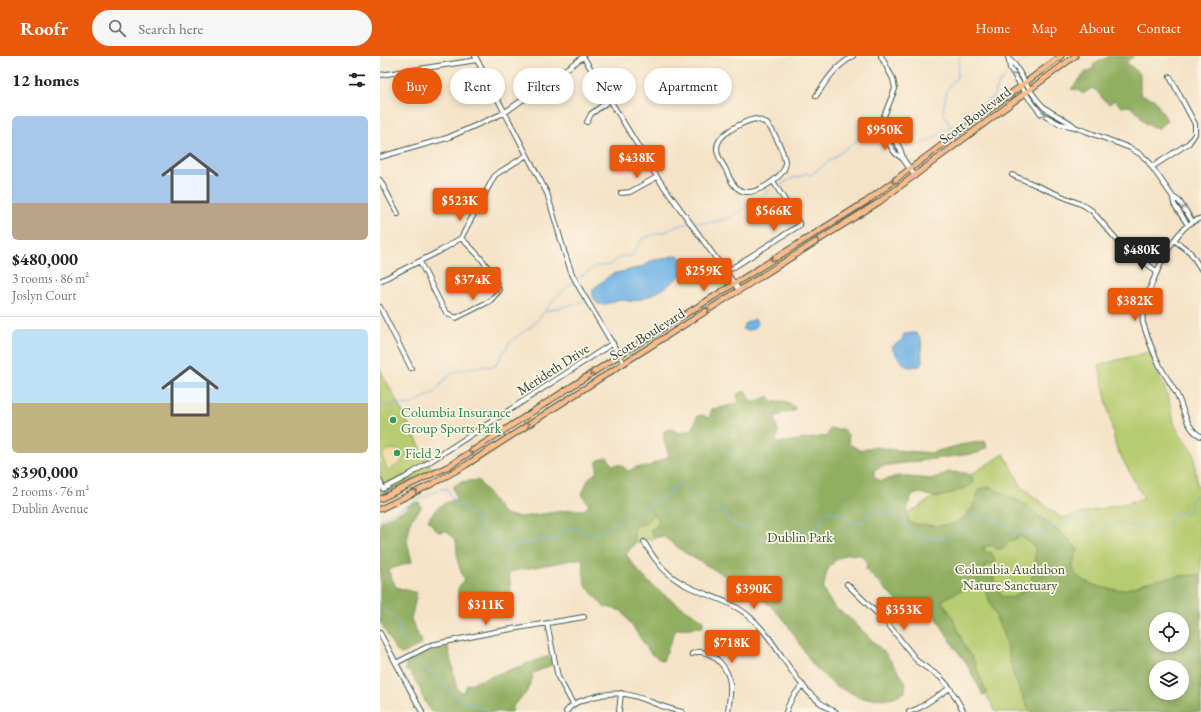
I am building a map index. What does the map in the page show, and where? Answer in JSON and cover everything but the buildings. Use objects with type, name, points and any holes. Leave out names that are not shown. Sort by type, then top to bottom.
[{"type":"main road","name":"Scott Boulevard","points":[[380,499],[449,466],[620,355],[867,201],[1062,56]]},
{"type":"main road","name":"Scott Boulevard","points":[[380,509],[432,484],[466,465],[879,202],[1075,56]]},
{"type":"street","points":[[380,157],[447,138],[504,113],[583,56],[590,68]]},
{"type":"street","points":[[816,96],[832,72],[840,64],[853,56]]},
{"type":"street","points":[[881,56],[893,79],[895,89],[884,116],[887,141],[895,153],[903,159],[914,176]]},
{"type":"street","points":[[380,75],[476,58],[547,193],[572,274],[624,363]]},
{"type":"street","points":[[1009,58],[1014,64],[1024,84],[1025,92],[1041,114],[1060,124],[1075,127],[1130,148],[1140,154],[1147,160],[1173,197],[1179,201],[1193,222]]},
{"type":"street","points":[[1152,167],[1189,143],[1195,134],[1194,124],[1170,77]]},
{"type":"street","points":[[1024,84],[1030,89],[1043,106],[1056,115],[1070,121],[1075,127]]},
{"type":"street","points":[[587,122],[591,114],[605,104]]},
{"type":"street","points":[[612,104],[657,177],[739,290]]},
{"type":"street","points":[[755,119],[767,124],[772,130],[785,159],[784,170],[773,181],[760,190],[747,193],[738,190],[731,181],[720,160],[717,150],[718,141],[734,128],[747,121],[755,119]]},
{"type":"street","points":[[886,133],[894,138],[901,149],[903,159]]},
{"type":"street","points":[[380,281],[420,262],[460,238],[495,175],[527,155]]},
{"type":"street","points":[[1012,175],[1085,206],[1092,211],[1124,248],[1139,257],[1157,272]]},
{"type":"street","points":[[622,193],[630,192],[657,177]]},
{"type":"street","points":[[380,180],[398,214]]},
{"type":"street","points":[[726,272],[800,225],[773,181]]},
{"type":"street","points":[[456,194],[477,207]]},
{"type":"street","points":[[1173,197],[1174,204],[1188,225]]},
{"type":"street","points":[[1200,436],[1193,431],[1189,424],[1177,395],[1160,366],[1143,322],[1143,310],[1147,294],[1162,261],[1174,240],[1188,225],[1201,218]]},
{"type":"street","points":[[420,262],[447,313],[456,318],[490,301],[499,291],[496,281],[491,271],[476,253],[460,238]]},
{"type":"street","points":[[1174,240],[1190,252],[1201,269]]},
{"type":"street","points":[[1139,257],[1162,261]]},
{"type":"street","points":[[380,307],[411,368]]},
{"type":"street","name":"Merideth Drive","points":[[380,480],[383,489],[406,477],[613,343]]},
{"type":"street","points":[[644,542],[659,565],[671,576],[694,589],[725,600],[751,617],[773,642],[803,685],[818,701],[836,712]]},
{"type":"street","points":[[847,584],[888,624],[918,662],[940,677],[950,688],[964,712]]},
{"type":"street","points":[[396,663],[431,645],[494,632],[584,617]]},
{"type":"street","points":[[547,623],[558,677],[573,704]]},
{"type":"street","points":[[380,633],[422,712]]},
{"type":"street","points":[[380,646],[383,641]]},
{"type":"street","points":[[692,654],[700,651],[712,656],[719,661],[724,668],[729,677],[730,686],[728,712]]},
{"type":"street","points":[[786,712],[788,704],[794,694],[803,685]]},
{"type":"street","points":[[909,712],[919,708],[950,688]]},
{"type":"street","points":[[619,712],[621,693]]},
{"type":"street","points":[[566,712],[573,704],[600,695],[621,693],[642,698],[673,711],[682,712]]},
{"type":"green space","points":[[1109,56],[1134,56],[1126,62],[1140,74],[1140,94],[1154,99],[1167,120],[1159,128],[1145,123],[1140,115],[1129,106],[1121,107],[1115,100],[1109,104],[1097,91],[1092,88],[1083,94],[1078,90],[1071,89],[1086,72],[1094,68],[1093,65]]},
{"type":"green space","name":"Columbia Audubon Nature Sanctuary","points":[[1149,352],[1169,399],[1175,426],[1194,454],[1197,486],[1201,485],[1201,712],[996,712],[901,544],[685,523],[651,540],[650,538],[637,544],[622,517],[680,494],[891,524],[1004,454],[1022,487],[1061,518],[1144,499],[1116,447],[1099,365]]},
{"type":"green space","name":"Columbia Insurance Group Sports Park","points":[[380,369],[433,471],[380,495]]},
{"type":"green space","name":"Dublin Park","points":[[746,391],[752,403],[769,396],[773,402],[785,402],[791,404],[795,408],[794,411],[786,412],[775,417],[778,431],[776,440],[777,443],[827,436],[830,429],[843,429],[848,435],[849,444],[860,450],[876,447],[930,453],[960,445],[985,441],[987,447],[978,453],[882,466],[874,470],[874,477],[881,481],[898,476],[931,479],[949,472],[967,473],[973,478],[972,485],[937,498],[921,493],[912,495],[908,509],[908,519],[910,523],[937,526],[961,520],[968,514],[973,506],[980,489],[990,487],[1024,504],[1069,539],[1078,550],[1073,563],[1074,571],[1082,580],[1089,583],[1105,588],[1120,590],[1160,579],[1201,575],[1201,712],[1030,712],[1014,677],[1004,637],[986,592],[981,587],[960,591],[942,601],[952,616],[967,651],[972,656],[987,694],[983,695],[965,661],[955,648],[931,609],[920,608],[913,611],[902,606],[866,570],[867,563],[862,555],[847,554],[834,561],[827,571],[823,590],[834,607],[852,620],[885,653],[906,682],[905,692],[889,699],[862,698],[834,685],[813,665],[786,622],[765,601],[743,586],[685,553],[663,536],[655,538],[650,530],[657,526],[659,519],[653,514],[648,521],[634,526],[634,545],[626,554],[642,575],[660,592],[703,620],[703,627],[676,629],[663,661],[651,654],[622,611],[603,606],[585,585],[582,558],[509,572],[511,594],[461,599],[458,594],[458,589],[464,580],[458,563],[456,541],[447,531],[438,532],[428,520],[434,511],[440,506],[456,499],[453,487],[460,482],[478,480],[504,515],[521,517],[569,510],[584,510],[589,506],[582,494],[589,478],[597,472],[597,461],[607,457],[612,465],[621,465],[628,471],[637,467],[647,467],[669,456],[664,441],[664,431],[671,429],[679,433],[693,429],[697,416],[702,415],[709,418],[712,409],[739,403],[737,394]],"holes":[[[1021,536],[1035,547],[1035,568],[1028,588],[1011,598],[1001,596],[993,576],[985,573],[986,564],[996,564],[992,553],[984,552],[984,547],[992,545],[997,549],[1004,548],[1009,542]]]},
{"type":"green space","points":[[419,502],[421,508],[411,520],[407,541],[412,562],[388,570],[396,587],[417,593],[411,619],[422,644],[402,654],[396,651],[380,621],[380,522],[404,510],[409,505]]},
{"type":"green space","points":[[448,647],[457,689],[463,693],[467,685],[549,656],[552,665],[531,674],[533,677],[526,693],[513,706],[512,712],[431,712],[410,672],[406,671],[406,663],[426,653]]},
{"type":"sand","points":[[388,450],[398,450],[401,453],[403,461],[390,470],[387,469],[382,456]]},
{"type":"water","points":[[675,255],[680,256],[689,267],[670,284],[656,293],[632,301],[622,300],[601,304],[598,304],[593,297],[593,289],[612,274],[644,266],[650,261]]},
{"type":"water","points":[[755,319],[758,323],[755,328],[749,330],[742,329],[746,323]]},
{"type":"water","points":[[904,334],[917,334],[921,340],[922,362],[920,366],[909,367],[899,359],[892,347],[902,340]]},
{"type":"waterway","points":[[950,126],[943,112],[947,89],[957,77],[960,56]]},
{"type":"waterway","points":[[1019,65],[1029,56]]},
{"type":"waterway","points":[[915,146],[931,140],[993,97],[1001,81],[1009,75]]},
{"type":"waterway","points":[[781,185],[806,173],[811,175],[862,136],[872,131]]},
{"type":"waterway","points":[[691,222],[716,222],[726,219],[735,215],[771,190]]},
{"type":"waterway","points":[[578,278],[597,266],[609,265],[620,257],[632,256],[641,240],[655,234],[665,232],[674,227],[689,223]]},
{"type":"waterway","points":[[380,406],[412,404],[435,392],[446,378],[457,371],[468,368],[495,366],[510,342],[533,325],[560,293],[573,282]]},
{"type":"waterway","points":[[546,311],[582,302]]},
{"type":"waterway","points":[[380,519],[440,489],[448,489],[453,500],[460,507],[479,520],[481,527],[477,532],[509,549],[516,545],[537,542],[541,539],[550,541],[556,538],[561,532],[573,528],[582,532],[597,534],[626,514],[633,513],[666,497],[680,483],[694,497],[721,511],[729,520],[738,526],[748,527],[765,538],[804,529],[810,532],[818,531],[823,513],[840,513],[853,523],[863,522],[866,516],[876,511],[891,514],[913,532],[938,539],[949,537],[958,533],[974,513],[983,518],[1000,522],[1014,533],[1031,531],[1046,532],[1050,528],[1083,516],[1091,520],[1093,526],[1099,529],[1121,523],[1129,527],[1135,526],[1146,529],[1157,526],[1166,527],[1174,513],[1178,511],[1187,515],[1191,513],[1192,497],[1196,496],[1201,499]]},
{"type":"waterway","points":[[380,605],[399,623],[406,645]]},
{"type":"waterway","points":[[417,663],[430,671],[460,701],[488,712]]},
{"type":"place","name":"Columbia Insurance Group Sports Park","points":[[393,420]]},
{"type":"place","name":"Field 2","points":[[397,453]]}]
